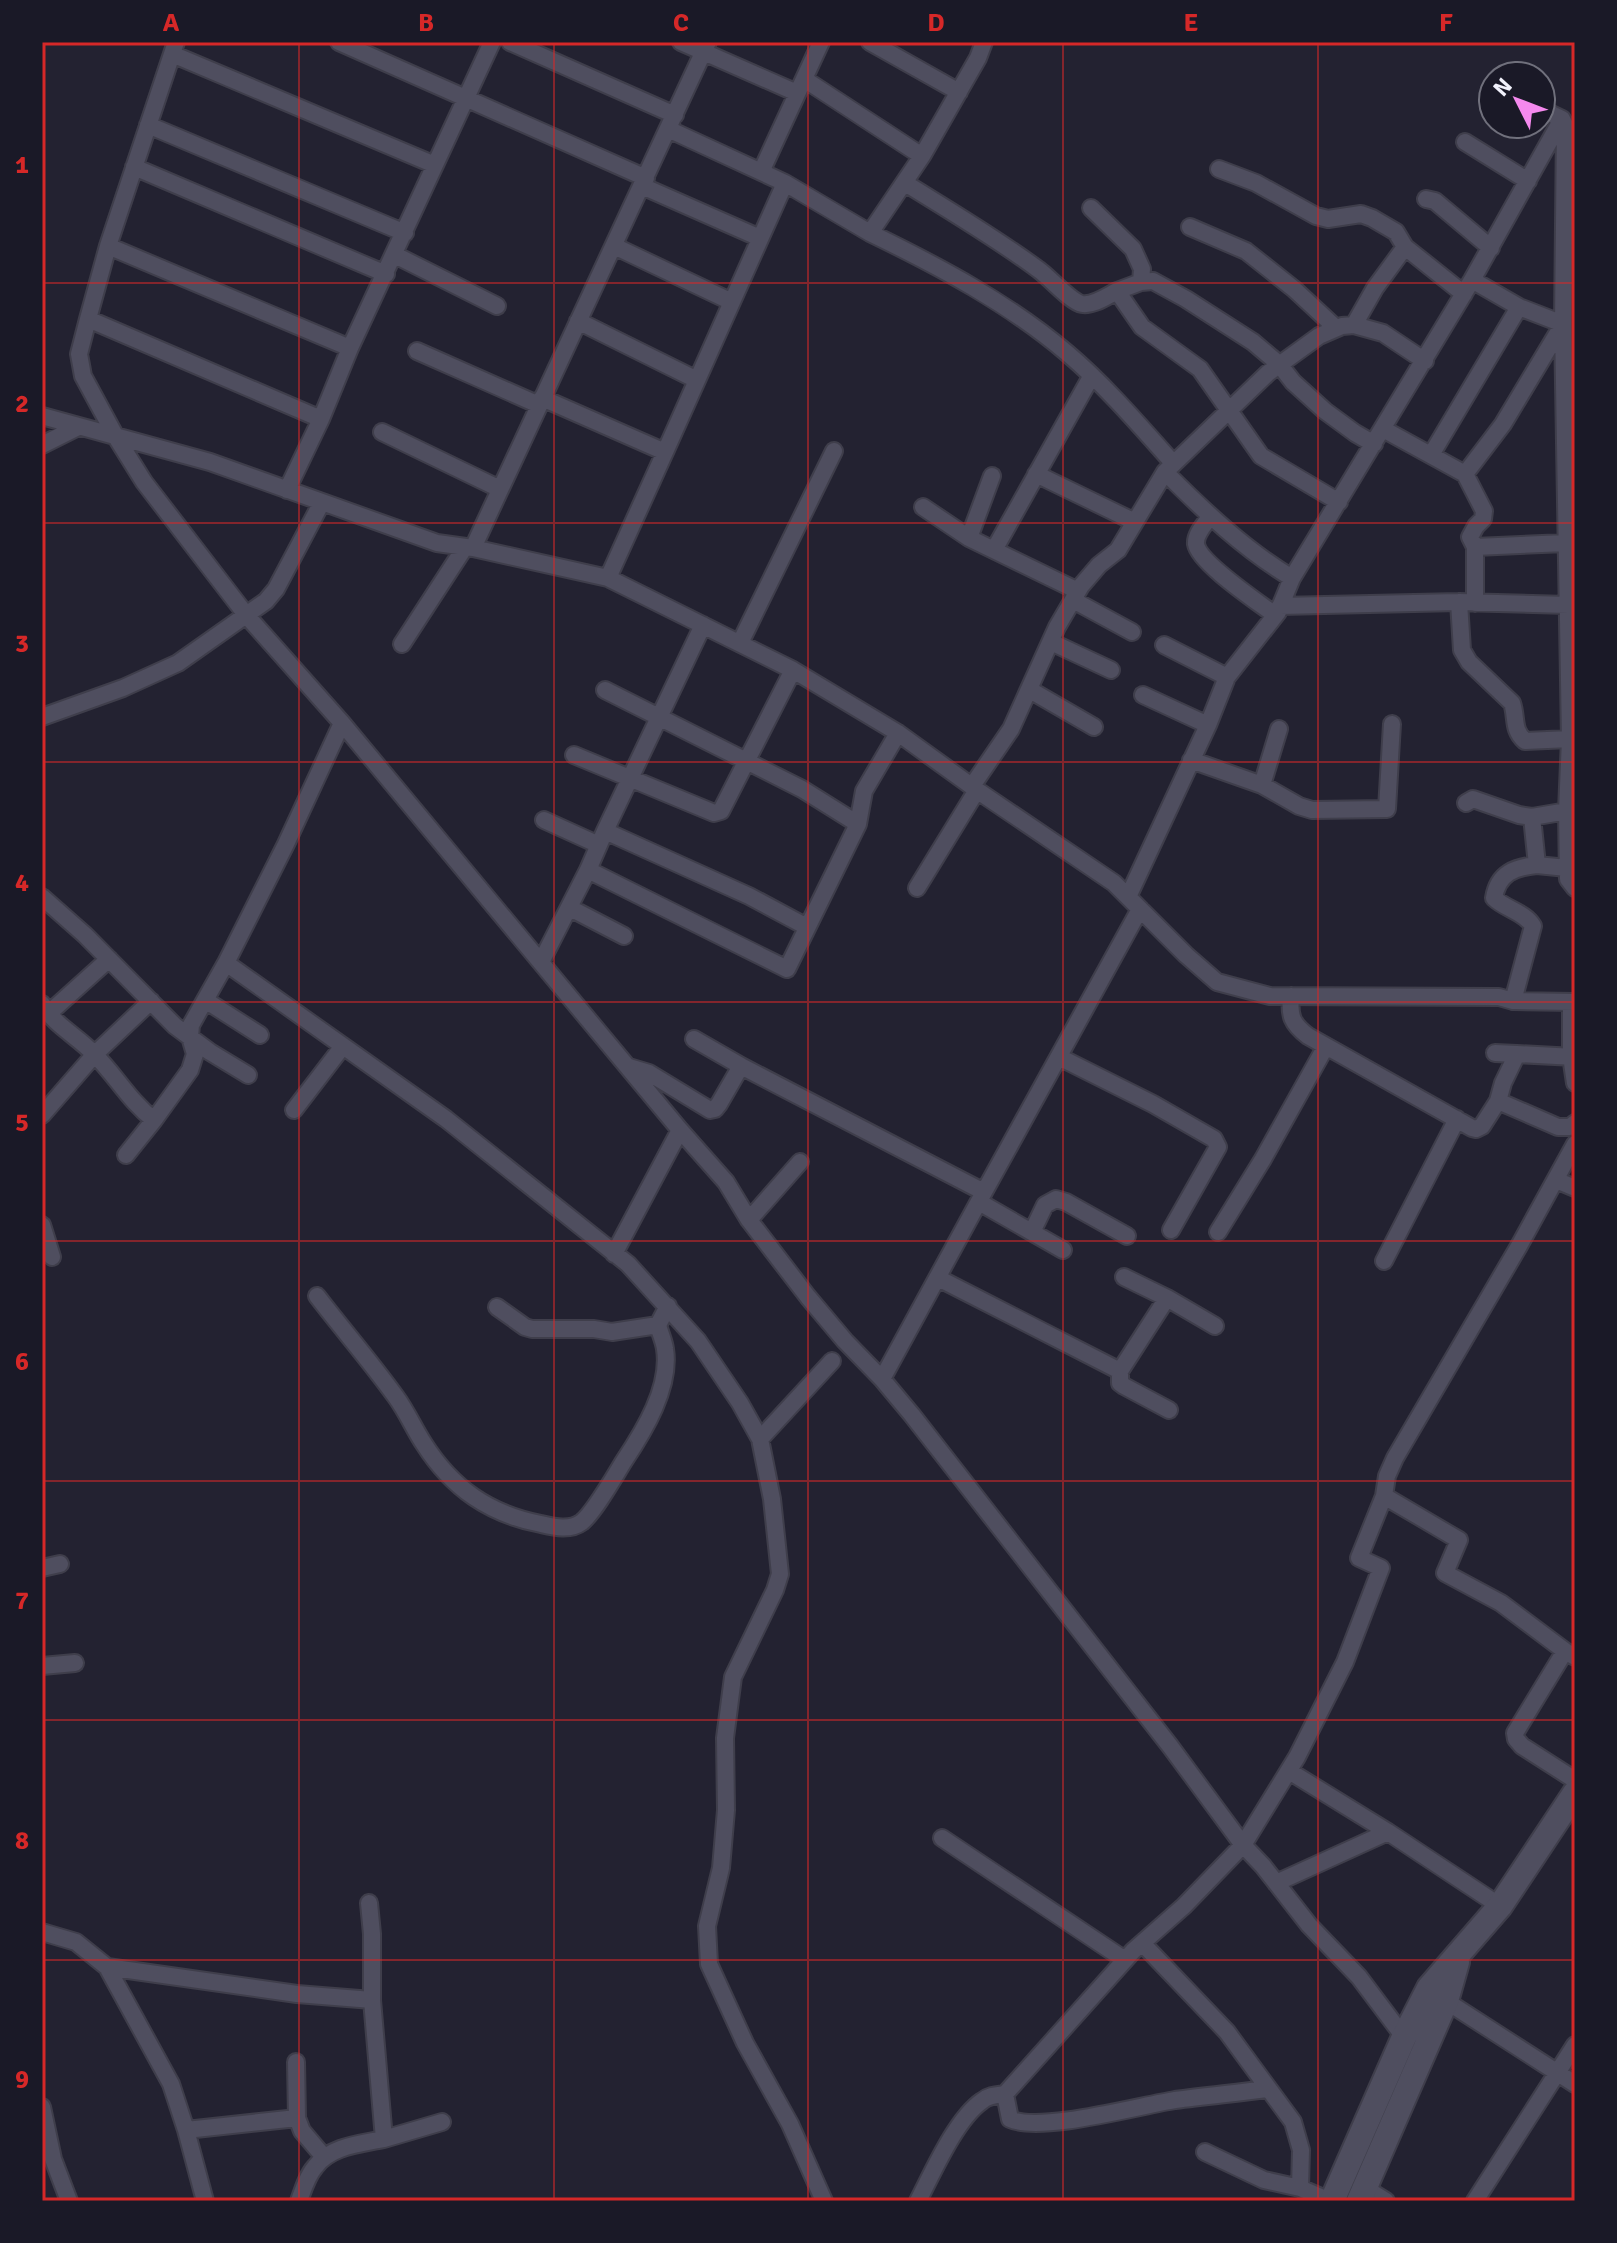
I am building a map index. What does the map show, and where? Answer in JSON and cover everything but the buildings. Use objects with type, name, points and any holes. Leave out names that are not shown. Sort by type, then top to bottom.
[{"type":"street","points":[[339,42],[760,238]]},
{"type":"street","points":[[287,490],[492,42]]},
{"type":"street","points":[[510,42],[672,122],[979,290],[1069,354],[1210,517],[1292,578]]},
{"type":"street","points":[[681,42],[706,47],[801,86],[922,156]]},
{"type":"street","points":[[761,172],[821,42]]},
{"type":"street","points":[[870,42],[959,92]]},
{"type":"street","points":[[870,233],[922,156],[984,42]]},
{"type":"street","points":[[402,644],[469,548],[500,489],[706,47]]},
{"type":"street","points":[[435,165],[174,48],[108,246],[79,354],[83,376],[144,482],[247,616],[342,723],[726,1182],[749,1220],[808,1297],[882,1379],[1142,1709],[1243,1845],[1309,1925],[1359,1977],[1404,2037]]},
{"type":"street","points":[[1557,117],[1565,125],[1570,148],[1562,230],[1569,265],[1563,324],[1570,739],[1567,868],[1568,879],[1575,888]]},
{"type":"street","points":[[882,1379],[1059,1057],[1134,903],[1227,677],[1278,611],[1292,578],[1425,361],[1562,119]]},
{"type":"street","points":[[148,125],[405,233]]},
{"type":"street","points":[[1465,142],[1528,181]]},
{"type":"street","points":[[134,167],[386,274]]},
{"type":"street","points":[[1219,169],[1256,183],[1316,216],[1328,219],[1361,214],[1372,218],[1396,232],[1405,247],[1468,287],[1563,324]]},
{"type":"street","points":[[608,578],[785,183]]},
{"type":"street","points":[[905,183],[987,233],[1082,304],[1141,282],[1153,281],[1186,299],[1253,342],[1325,411],[1374,444]]},
{"type":"street","points":[[1426,199],[1435,201],[1491,248]]},
{"type":"street","points":[[1091,208],[1133,249],[1142,269],[1141,282]]},
{"type":"street","points":[[1190,227],[1246,251],[1336,328]]},
{"type":"street","points":[[108,246],[350,348]]},
{"type":"street","points":[[614,246],[732,302]]},
{"type":"street","points":[[1354,325],[1375,288],[1405,247]]},
{"type":"street","points":[[395,255],[497,306]]},
{"type":"street","points":[[1117,291],[1142,327],[1200,369],[1261,456],[1339,502]]},
{"type":"street","points":[[1431,455],[1519,307]]},
{"type":"street","points":[[88,319],[321,419]]},
{"type":"street","points":[[578,321],[697,380]]},
{"type":"street","points":[[1465,474],[1503,424],[1563,324]]},
{"type":"street","points":[[917,888],[1011,729],[1076,596],[1099,565],[1118,550],[1169,467],[1279,364],[1336,328],[1354,325],[1383,333],[1425,361]]},
{"type":"street","points":[[417,351],[665,452]]},
{"type":"street","points":[[994,550],[1091,377]]},
{"type":"street","points":[[42,416],[210,462],[437,543],[608,578],[793,670],[898,733],[1114,883],[1217,982],[1270,996],[1499,997],[1513,1001],[1573,1002],[1575,1083]]},
{"type":"street","points":[[42,445],[78,427]]},
{"type":"street","points":[[1383,429],[1465,474],[1484,511],[1483,519],[1470,537],[1475,547],[1462,650],[1469,662],[1512,703],[1515,728],[1525,741],[1570,739]]},
{"type":"street","points":[[382,432],[500,489]]},
{"type":"street","points":[[740,643],[834,451]]},
{"type":"street","points":[[1036,474],[1135,522]]},
{"type":"street","points":[[969,538],[992,476]]},
{"type":"street","points":[[42,717],[123,688],[178,663],[247,616],[276,589],[322,502]]},
{"type":"street","points":[[923,507],[969,538],[1076,596],[1132,632]]},
{"type":"street","points":[[1210,517],[1195,542],[1202,558],[1278,611],[1467,602],[1568,605]]},
{"type":"street","points":[[1475,547],[1566,543]]},
{"type":"street","points":[[541,962],[570,908],[703,625]]},
{"type":"street","points":[[1051,642],[1111,670]]},
{"type":"street","points":[[1164,645],[1227,677]]},
{"type":"street","points":[[574,755],[714,813],[721,811],[793,670]]},
{"type":"street","points":[[605,690],[802,789],[858,824]]},
{"type":"street","points":[[1030,690],[1094,727]]},
{"type":"street","points":[[1143,695],[1208,725]]},
{"type":"street","points":[[126,1155],[190,1070],[195,1054],[190,1037],[191,1025],[286,844],[342,723]]},
{"type":"street","points":[[1191,760],[1262,785],[1312,810],[1387,809],[1392,724]]},
{"type":"street","points":[[1262,785],[1279,729]]},
{"type":"street","points":[[588,870],[787,969],[858,824],[864,791],[898,733]]},
{"type":"street","points":[[1466,803],[1473,799],[1532,817],[1567,811]]},
{"type":"street","points":[[1532,817],[1537,865]]},
{"type":"street","points":[[544,820],[602,838],[749,896],[807,927]]},
{"type":"street","points":[[1513,1001],[1533,926],[1526,917],[1498,902],[1494,892],[1506,872],[1520,866],[1567,868]]},
{"type":"street","points":[[42,897],[85,935],[175,1026],[248,1075]]},
{"type":"street","points":[[570,908],[624,936]]},
{"type":"street","points":[[109,959],[45,1009],[95,1054],[121,1088],[154,1120]]},
{"type":"street","points":[[226,963],[446,1119],[628,1264],[698,1341],[760,1439],[772,1499],[780,1574],[733,1677],[725,1738],[726,1810],[721,1868],[707,1926],[709,1964],[745,2043],[790,2124],[824,2201]]},
{"type":"street","points":[[1291,996],[1290,1012],[1297,1028],[1472,1128],[1478,1128],[1498,1101],[1517,1054]]},
{"type":"street","points":[[205,1000],[260,1035]]},
{"type":"street","points":[[42,1115],[95,1054],[151,1001]]},
{"type":"street","points":[[694,1039],[982,1197],[1063,1250]]},
{"type":"street","points":[[294,1110],[343,1046]]},
{"type":"street","points":[[1218,1232],[1326,1046]]},
{"type":"street","points":[[1495,1053],[1573,1056]]},
{"type":"street","points":[[1059,1057],[1153,1104],[1214,1139],[1218,1147],[1171,1230]]},
{"type":"street","points":[[629,1067],[649,1073],[710,1110],[719,1104],[741,1066]]},
{"type":"street","points":[[918,2201],[957,2129],[972,2108],[984,2098],[1005,2094],[1125,1960],[1184,1906],[1243,1845],[1289,1771],[1345,1662],[1381,1568],[1359,1558],[1384,1496],[1387,1476],[1395,1458],[1556,1180],[1574,1134],[1498,1101]]},
{"type":"street","points":[[1384,1261],[1457,1119]]},
{"type":"street","points":[[614,1254],[680,1130]]},
{"type":"street","points":[[749,1220],[800,1162]]},
{"type":"street","points":[[1556,1180],[1575,1188]]},
{"type":"street","points":[[1032,1232],[1045,1205],[1056,1199],[1127,1236]]},
{"type":"street","points":[[42,1225],[52,1257]]},
{"type":"street","points":[[1124,1277],[1215,1326]]},
{"type":"street","points":[[938,1278],[1120,1371]]},
{"type":"street","points":[[317,1296],[408,1414],[443,1472],[469,1494],[500,1512],[523,1521],[563,1528],[581,1523],[592,1509],[636,1443],[652,1411],[663,1382],[665,1364],[665,1349],[658,1325],[668,1306]]},
{"type":"street","points":[[1167,1298],[1120,1371],[1120,1383],[1169,1410]]},
{"type":"street","points":[[497,1307],[532,1329],[612,1332],[658,1325]]},
{"type":"street","points":[[760,1439],[832,1361]]},
{"type":"street","points":[[1384,1496],[1459,1540],[1445,1573],[1501,1603],[1570,1654],[1515,1733],[1522,1746],[1575,1780]]},
{"type":"street","points":[[42,1568],[60,1564]]},
{"type":"street","points":[[42,1666],[75,1663]]},
{"type":"street","points":[[1289,1771],[1500,1906]]},
{"type":"street","points":[[1205,2152],[1264,2180],[1300,2188],[1331,2201],[1429,1988],[1500,1906],[1575,1793]]},
{"type":"street","points":[[1276,1883],[1388,1832]]},
{"type":"street","points":[[942,1838],[1125,1960]]},
{"type":"street","points":[[369,1903],[372,2000],[384,2139]]},
{"type":"street","points":[[42,1932],[76,1942],[107,1967],[171,2084],[205,2201]]},
{"type":"street","points":[[1142,1943],[1227,2032],[1293,2122],[1301,2150],[1300,2188]]},
{"type":"street","points":[[1386,2201],[1362,2195],[1446,2001],[1460,1952]]},
{"type":"street","points":[[107,1967],[297,1994],[372,2000]]},
{"type":"street","points":[[1446,2001],[1575,2084]]},
{"type":"street","points":[[1475,2201],[1575,2045]]},
{"type":"street","points":[[296,2062],[297,2118],[302,2131],[324,2157]]},
{"type":"street","points":[[1005,2094],[1010,2119],[1017,2123],[1030,2123],[1061,2121],[1175,2100],[1267,2089]]},
{"type":"street","points":[[42,2107],[53,2159],[69,2201]]},
{"type":"street","points":[[186,2130],[297,2118]]},
{"type":"street","points":[[299,2201],[312,2170],[336,2150],[442,2122]]}]
